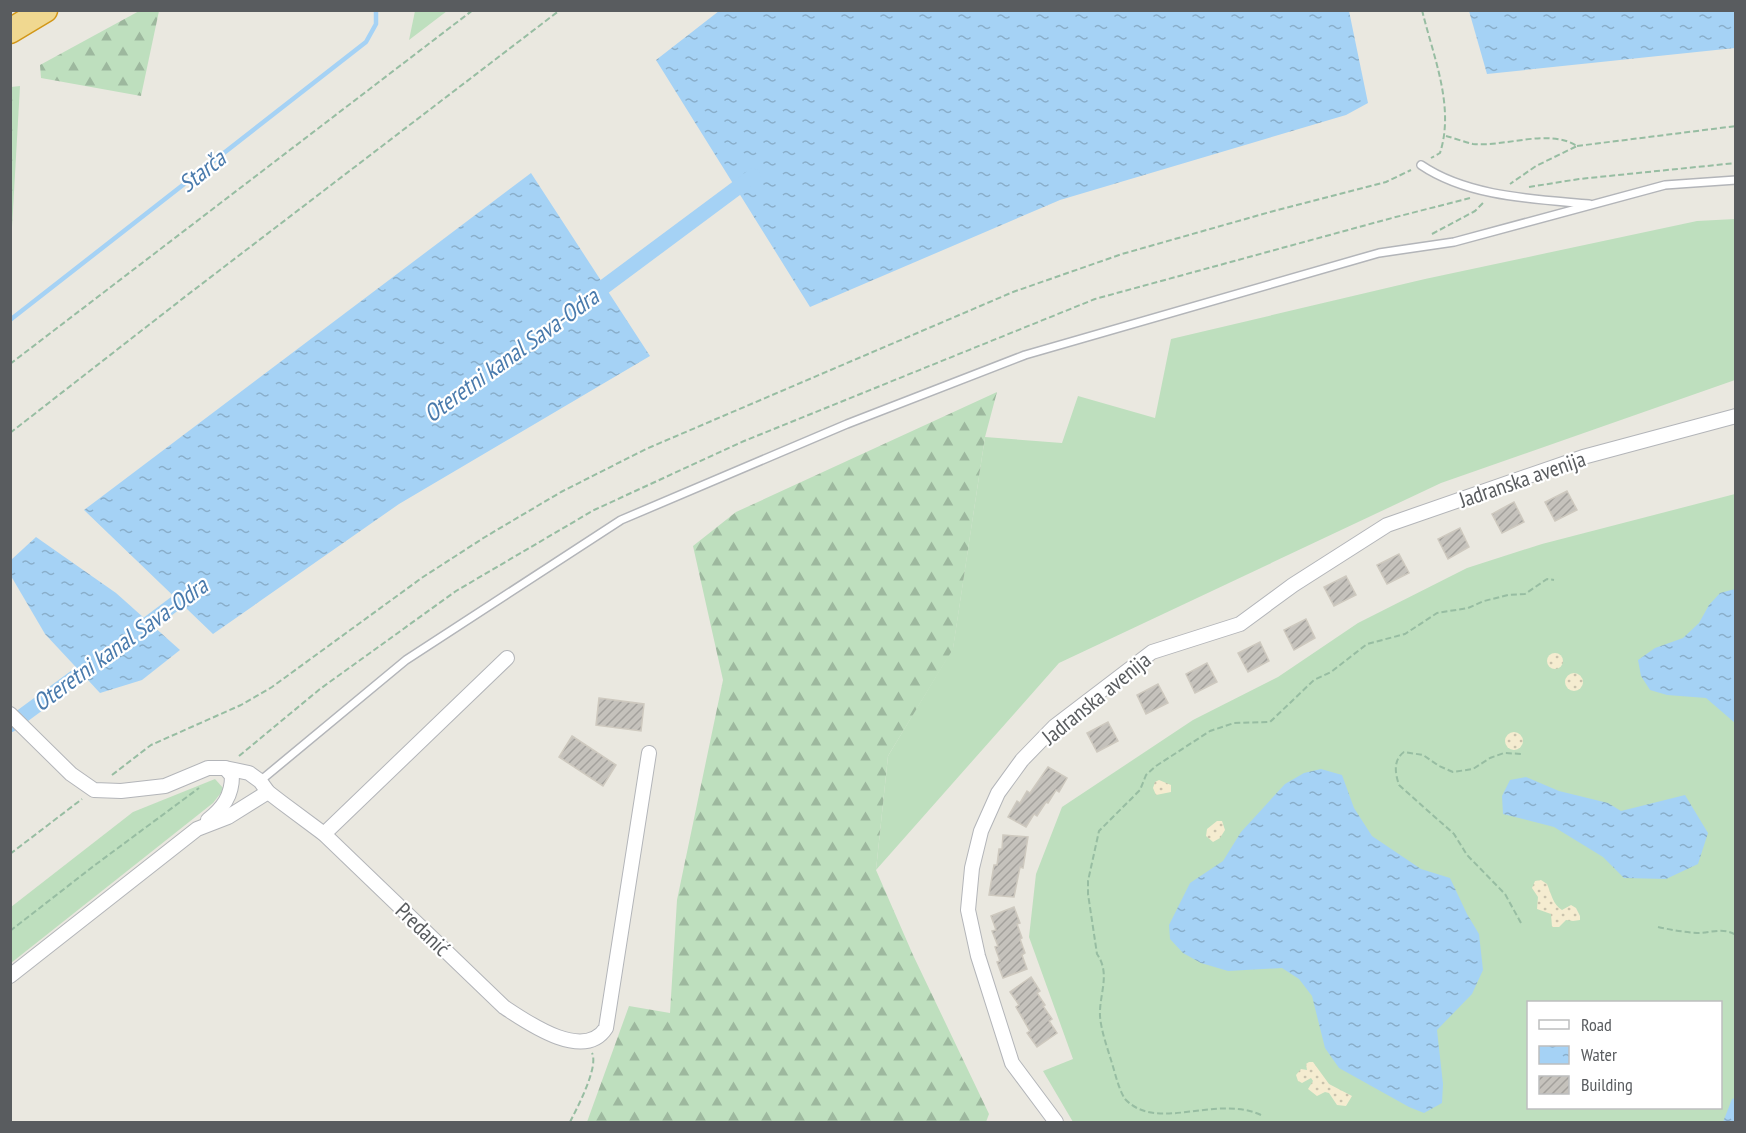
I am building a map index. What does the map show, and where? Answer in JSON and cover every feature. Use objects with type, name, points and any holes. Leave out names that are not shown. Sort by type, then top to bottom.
[{"type":"highway","points":[[10,31],[45,10]]},
{"type":"street","name":"Jadranska avenija","points":[[1056,1122],[1012,1063],[978,956],[968,910],[972,868],[981,831],[998,793],[1022,760],[1055,726],[1152,652],[1240,624],[1293,585],[1387,525],[1583,457],[1736,416]]},
{"type":"street","points":[[324,834],[507,658]]},
{"type":"street","points":[[10,714],[70,774],[94,790]]},
{"type":"street","points":[[587,1042],[600,1037],[606,1028],[649,753]]},
{"type":"street","name":"Predanić","points":[[94,790],[121,791],[165,786],[208,768],[225,768],[249,773],[324,834],[504,1007],[526,1022],[567,1041],[587,1042]]},
{"type":"street","points":[[10,976],[222,809],[232,783],[232,777],[225,768]]},
{"type":"street","points":[[197,829],[228,817],[264,786]]},
{"type":"lane","points":[[1421,165],[1437,176],[1492,193],[1596,205]]},
{"type":"lane","points":[[264,786],[406,660],[621,520],[847,424],[1025,355],[1368,256],[1454,242],[1665,185],[1736,180]]},
{"type":"path","points":[[10,364],[473,10]]},
{"type":"path","points":[[10,433],[560,10]]},
{"type":"path","points":[[10,854],[151,745],[241,705],[272,687],[423,577],[484,537],[561,492],[646,449],[1013,292],[1122,254],[1386,182],[1421,165],[1440,153],[1446,136],[1444,98],[1422,10]]},
{"type":"path","points":[[1423,247],[1431,235],[1475,211],[1492,193],[1536,166],[1577,146],[1736,126]]},
{"type":"path","points":[[1446,136],[1472,144],[1556,138],[1568,140],[1577,146]]},
{"type":"path","points":[[1524,188],[1579,179],[1736,163]]},
{"type":"path","points":[[10,931],[225,768],[320,689],[456,591],[594,510],[744,441],[1095,299],[1492,193]]},
{"type":"path","points":[[1138,1114],[1124,1098],[1100,1016],[1105,978],[1101,959],[1097,954],[1088,894],[1088,881],[1099,831],[1140,789],[1146,775],[1156,766],[1210,731],[1234,723],[1270,722],[1314,680],[1330,672],[1366,644],[1405,634],[1437,614],[1468,608],[1484,601],[1509,595],[1526,594],[1547,579],[1554,580]]},
{"type":"path","points":[[1521,923],[1505,894],[1467,855],[1454,834],[1399,785],[1395,774],[1396,761],[1404,752],[1423,755],[1453,772],[1473,769],[1490,758],[1504,753],[1523,754]]},
{"type":"path","points":[[1658,927],[1701,933],[1717,930],[1736,935]]},
{"type":"path","points":[[570,1122],[593,1069],[594,1057],[587,1042]]},
{"type":"path","points":[[1194,1116],[1237,1108],[1261,1115]]},
{"type":"green space","points":[[141,10],[159,11],[141,96],[41,78],[40,65]]},
{"type":"green space","points":[[415,10],[447,11],[409,40]]},
{"type":"green space","points":[[20,86],[11,245],[11,87]]},
{"type":"green space","points":[[1735,219],[1735,380],[1441,483],[1059,663],[876,870],[888,756],[953,648],[985,437],[1062,443],[1078,396],[1155,418],[1171,339],[1425,279],[1697,221]]},
{"type":"green space","points":[[997,392],[985,437],[953,649],[888,756],[876,870],[913,955],[989,1114],[986,1122],[587,1122],[629,1006],[670,1013],[677,900],[723,680],[693,546],[736,512]]},
{"type":"green space","points":[[1735,494],[1735,1122],[1073,1122],[1043,1071],[1073,1059],[1029,937],[1036,874],[1062,807],[1193,720],[1278,677],[1358,623],[1467,568],[1542,544]]},
{"type":"green space","points":[[215,779],[224,789],[213,803],[11,963],[11,907],[133,812]]},
{"type":"sand","points":[[1555,653],[1561,655],[1563,661],[1561,667],[1555,669],[1549,667],[1547,661],[1549,655]]},
{"type":"sand","points":[[1574,673],[1582,678],[1583,682],[1578,690],[1574,691],[1566,686],[1565,682],[1570,674]]},
{"type":"sand","points":[[1514,732],[1520,735],[1523,741],[1520,747],[1514,750],[1508,747],[1505,741],[1508,735]]},
{"type":"sand","points":[[1159,780],[1171,785],[1171,792],[1156,795],[1153,788],[1155,782]]},
{"type":"sand","points":[[1217,821],[1222,821],[1225,830],[1220,838],[1213,842],[1206,836],[1207,829]]},
{"type":"sand","points":[[1541,880],[1547,884],[1559,908],[1562,910],[1571,905],[1576,908],[1580,920],[1566,920],[1559,927],[1552,927],[1551,914],[1537,909],[1538,897],[1532,888],[1535,881]]},
{"type":"sand","points":[[1313,1062],[1329,1084],[1352,1096],[1346,1106],[1337,1105],[1329,1093],[1325,1092],[1317,1096],[1308,1089],[1313,1081],[1311,1078],[1302,1083],[1298,1081],[1296,1075],[1301,1069],[1307,1070],[1306,1064]]},
{"type":"water","points":[[719,11],[1349,11],[1368,103],[1346,115],[1060,200],[810,307],[656,60]]},
{"type":"water","points":[[1469,11],[1735,11],[1735,48],[1487,74]]},
{"type":"water","points":[[531,173],[650,356],[399,504],[213,634],[84,510]]},
{"type":"water","points":[[36,537],[116,593],[180,650],[142,680],[100,693],[45,634],[11,576],[11,560]]},
{"type":"water","points":[[1736,589],[1735,723],[1706,698],[1667,695],[1650,690],[1641,676],[1638,660],[1655,648],[1683,638],[1699,623],[1709,605],[1720,593]]},
{"type":"water","points":[[1321,769],[1342,775],[1354,808],[1372,836],[1421,869],[1450,878],[1479,934],[1483,970],[1472,994],[1437,1030],[1443,1084],[1442,1103],[1424,1113],[1339,1068],[1325,1048],[1312,996],[1299,979],[1282,968],[1228,971],[1201,963],[1183,953],[1170,939],[1169,925],[1190,883],[1223,861],[1241,832],[1285,784],[1304,773]]},
{"type":"water","points":[[1526,777],[1559,791],[1608,803],[1621,811],[1685,795],[1708,833],[1698,864],[1666,879],[1624,878],[1603,857],[1554,827],[1503,814],[1502,796],[1510,780]]},
{"type":"water","points":[[1735,1098],[1735,1122],[1723,1122],[1732,1099]]},
{"type":"building","points":[[1567,491],[1577,510],[1555,521],[1545,502]]},
{"type":"building","points":[[1514,502],[1524,522],[1502,533],[1492,514]]},
{"type":"building","points":[[1460,528],[1469,547],[1448,559],[1438,539]]},
{"type":"building","points":[[1399,554],[1409,573],[1387,584],[1377,565]]},
{"type":"building","points":[[1346,576],[1356,595],[1334,606],[1324,587]]},
{"type":"building","points":[[1306,619],[1315,638],[1294,650],[1284,630]]},
{"type":"building","points":[[1260,642],[1269,661],[1248,672],[1238,653]]},
{"type":"building","points":[[1207,663],[1217,682],[1195,693],[1186,674]]},
{"type":"building","points":[[1158,684],[1168,703],[1146,714],[1137,695]]},
{"type":"building","points":[[599,698],[644,704],[641,731],[596,725]]},
{"type":"building","points":[[1108,722],[1118,741],[1097,752],[1087,733]]},
{"type":"building","points":[[572,736],[616,765],[603,786],[559,757]]},
{"type":"building","points":[[1048,767],[1067,778],[1059,792],[1056,790],[1037,816],[1034,814],[1026,827],[1008,817],[1017,801],[1020,803],[1027,791],[1030,793]]},
{"type":"building","points":[[1003,835],[1028,837],[1023,868],[1020,867],[1014,897],[989,895],[994,865],[997,865],[999,849],[1002,849]]},
{"type":"building","points":[[1014,907],[1020,923],[1017,924],[1025,953],[1022,955],[1027,969],[1003,978],[997,962],[1000,961],[995,947],[998,946],[992,931],[996,930],[991,916]]},
{"type":"building","points":[[1031,977],[1040,991],[1037,993],[1057,1033],[1037,1047],[1027,1033],[1030,1031],[1016,1007],[1019,1005],[1010,992]]},
{"type":"waterway","name":"Starča","points":[[10,320],[366,42],[376,24],[376,10]]},
{"type":"waterway","name":"Oteretni kanal Sava-Odra","points":[[589,298],[753,176]]},
{"type":"waterway","name":"Oteretni kanal Sava-Odra","points":[[133,635],[193,590]]},
{"type":"waterway","name":"Oteretni kanal Sava-Odra","points":[[10,725],[97,661]]}]
